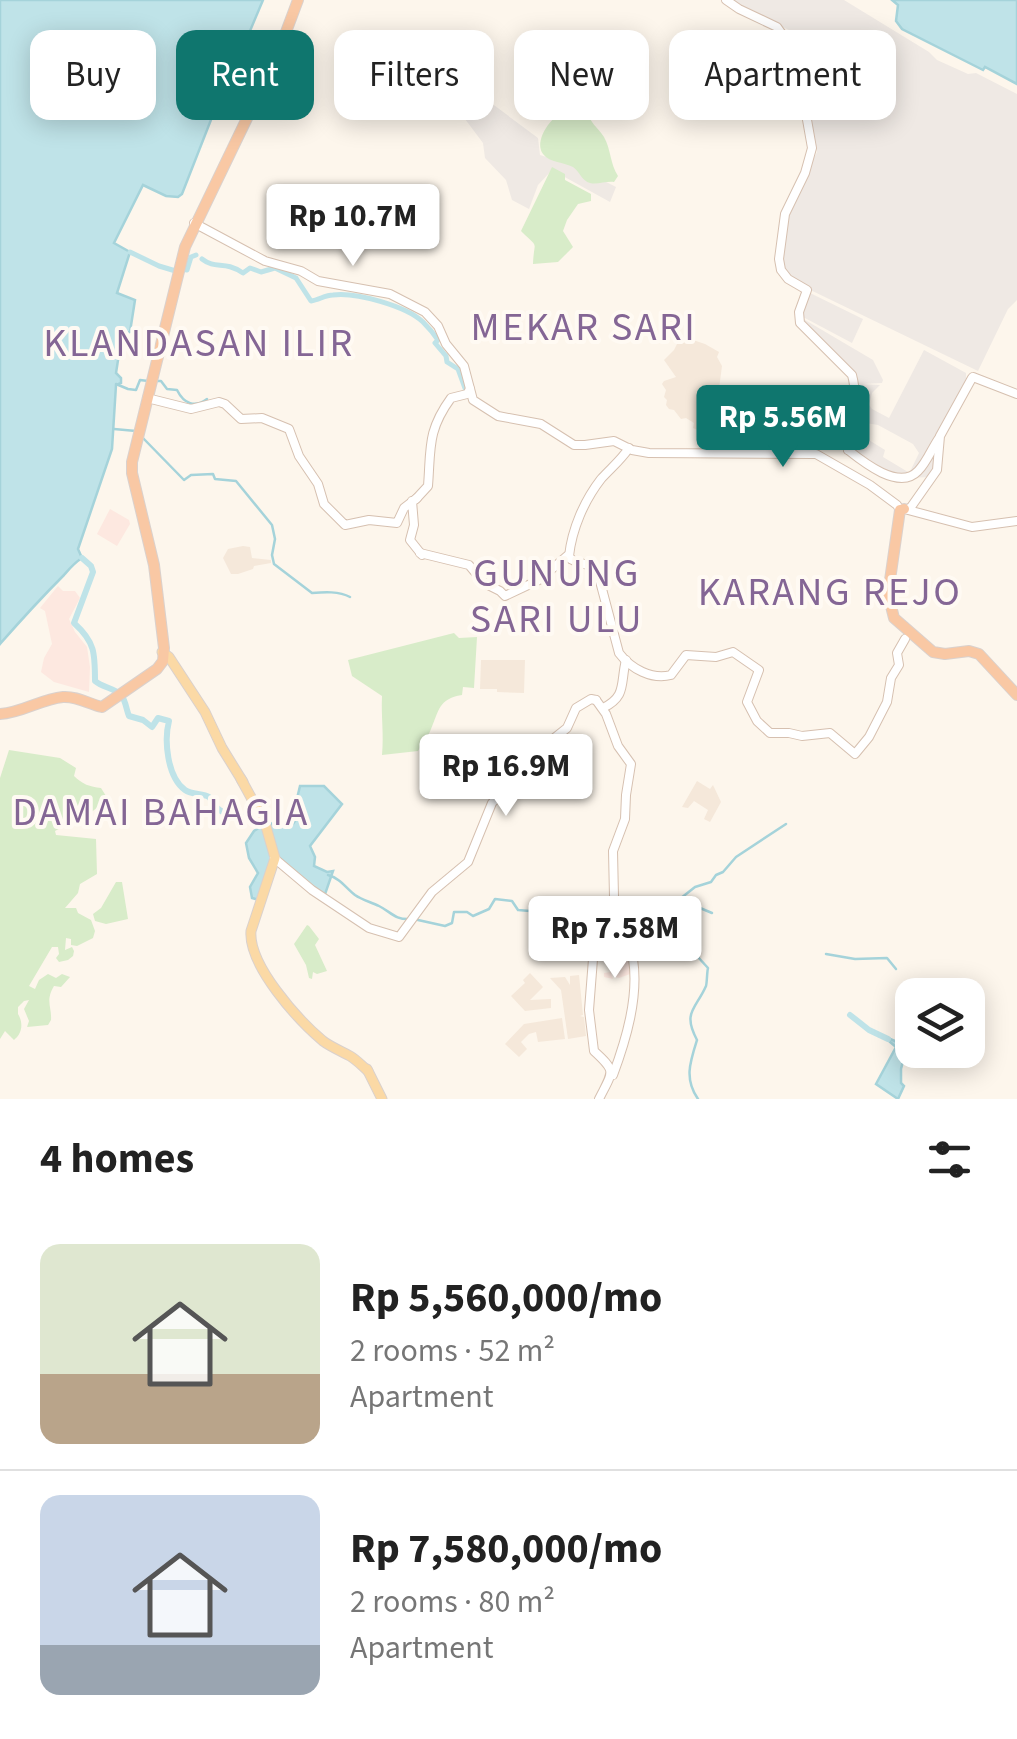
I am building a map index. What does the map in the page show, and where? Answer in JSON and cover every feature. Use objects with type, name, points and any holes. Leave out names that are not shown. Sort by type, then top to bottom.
[{"type":"highway","points":[[0,713],[62,697],[81,699],[100,708],[157,666],[164,655],[154,570],[129,468],[179,268],[195,222],[278,52],[295,6]]},
{"type":"highway","points":[[904,509],[889,594],[898,620],[940,652],[977,651],[1017,695]]},
{"type":"highway","points":[[0,713],[14,714],[27,707]]},
{"type":"main road","points":[[726,0],[777,27],[795,52],[812,148],[804,176],[785,214],[779,259],[788,279],[807,290],[799,312],[800,322],[854,379],[853,424],[847,447],[888,475],[900,478],[916,474],[931,454],[972,376],[1017,393]]},
{"type":"main road","points":[[195,222],[265,261],[301,271],[321,282],[401,299],[426,314],[440,330],[467,372],[471,395],[498,416],[546,427],[574,444],[614,441],[649,453],[816,454],[904,509],[973,527],[1017,521]]},
{"type":"main road","points":[[148,388],[191,409],[219,402],[241,419],[262,418],[288,428],[299,457],[318,484],[324,504],[344,524],[370,520],[397,523],[428,486],[434,424],[456,395],[471,395],[499,414],[542,422],[574,442],[618,440],[643,451],[818,452],[871,482],[904,509]]},
{"type":"main road","points":[[904,509],[912,507],[938,466],[939,437]]},
{"type":"main road","points":[[411,504],[414,525],[410,540],[420,553],[470,566],[484,583],[505,596],[540,580],[568,558],[578,518],[627,446]]},
{"type":"main road","points":[[931,454],[936,467],[931,478]]},
{"type":"main road","points":[[568,558],[598,572],[624,661],[619,696],[603,706]]},
{"type":"main road","points":[[624,661],[653,677],[666,677],[686,655],[716,657],[733,652],[759,670],[747,702],[768,732],[802,736],[830,733],[855,754],[888,702],[892,678],[899,665],[897,653],[906,639]]},
{"type":"main road","points":[[164,655],[217,736],[264,824],[274,858],[312,890],[371,929],[398,938],[434,890],[468,863],[492,802],[513,782],[523,763],[568,726],[581,704],[591,698],[603,706],[619,745],[631,760],[628,819],[615,847],[614,886],[617,911],[632,952],[634,975],[620,1056],[600,1099]]},
{"type":"main road","points":[[274,858],[251,931],[254,954],[298,1015],[326,1043],[356,1058],[381,1097]]},
{"type":"main road","points":[[617,911],[587,931],[586,938],[593,959],[589,1010],[594,1052],[608,1062],[620,1056]]},
{"type":"main road","points":[[600,1099],[610,1076],[608,1062]]},
{"type":"shaded area","points":[[734,0],[844,0],[893,30],[789,30]]},
{"type":"shaded area","points":[[896,32],[937,60],[968,74],[976,73],[1017,94],[1017,300],[1008,309],[978,371],[798,284],[781,267],[786,215],[817,152],[812,122],[896,120]]},
{"type":"shaded area","points":[[494,105],[538,138],[540,155],[573,165],[616,187],[610,202],[552,170],[538,185],[529,209],[512,200],[506,180],[485,158],[483,143],[466,120],[494,120]]},
{"type":"shaded area","points":[[808,292],[863,319],[852,343],[803,317]]},
{"type":"shaded area","points":[[800,317],[873,360],[882,383],[862,384],[880,385],[872,393],[869,405],[889,418],[924,350],[966,373],[936,439],[935,467],[930,477],[907,478],[919,453],[913,444],[878,425],[854,421],[856,386],[860,384],[855,384]]},
{"type":"shaded area","points":[[681,336],[719,352],[717,357],[722,366],[717,404],[722,429],[713,434],[709,450],[701,450],[703,439],[693,428],[694,423],[669,409],[664,397],[666,390],[662,384],[676,377],[664,360]]},
{"type":"shaded area","points":[[854,431],[885,450],[883,457],[908,472],[906,475],[887,474],[851,452]]},
{"type":"shaded area","points":[[110,509],[130,524],[117,546],[97,534]]},
{"type":"shaded area","points":[[250,547],[252,558],[271,563],[231,574],[223,558],[228,549]]},
{"type":"shaded area","points":[[58,586],[63,591],[75,591],[80,598],[69,619],[87,647],[89,692],[54,682],[41,672],[52,644],[45,611],[40,608]]},
{"type":"shaded area","points":[[481,660],[525,660],[524,693],[480,689]]},
{"type":"shaded area","points":[[697,781],[710,789],[713,785],[721,802],[710,822],[704,819],[708,810],[694,801],[688,808],[682,807]]},
{"type":"shaded area","points":[[616,920],[629,956],[630,974],[619,978],[611,973],[613,979],[604,977],[604,973],[611,972],[606,954],[595,957],[589,929]]},
{"type":"shaded area","points":[[530,973],[543,987],[530,1000],[551,999],[551,1008],[525,1011],[511,996]]},
{"type":"shaded area","points":[[579,975],[583,1015],[580,1016],[584,1017],[586,1036],[568,1039],[561,990],[550,978],[565,977],[570,985],[570,976]]},
{"type":"shaded area","points":[[562,1018],[565,1039],[538,1042],[536,1032],[529,1034],[521,1042],[527,1049],[519,1057],[505,1044],[524,1024]]},
{"type":"green space","points":[[591,120],[608,146],[618,176],[614,182],[587,182],[573,167],[543,154],[540,143],[552,121]]},
{"type":"green space","points":[[552,167],[565,174],[565,180],[591,194],[591,201],[578,204],[567,220],[563,231],[573,247],[558,262],[533,264],[534,245],[521,231]]},
{"type":"green space","points":[[454,633],[459,638],[477,637],[474,688],[463,687],[462,695],[444,703],[418,751],[382,755],[382,696],[352,676],[348,660]]},
{"type":"green space","points":[[9,750],[60,758],[76,768],[77,779],[101,788],[106,796],[90,813],[55,831],[56,835],[96,839],[97,874],[80,884],[78,893],[65,908],[76,908],[91,920],[93,938],[77,946],[66,938],[65,950],[72,947],[73,956],[59,962],[58,947],[52,947],[29,986],[35,989],[48,974],[70,977],[51,991],[48,1025],[27,1027],[24,1009],[29,1000],[18,1007],[21,1027],[14,1040],[5,1031],[0,1039],[0,778]]},
{"type":"green space","points":[[116,882],[122,882],[128,919],[106,924],[95,921],[93,914]]},
{"type":"green space","points":[[307,925],[319,939],[315,945],[327,971],[313,972],[312,979],[294,944]]},
{"type":"water","points":[[0,0],[263,0],[250,30],[176,30],[176,120],[211,120],[182,194],[166,196],[143,185],[114,243],[130,252],[117,293],[135,300],[130,332],[120,334],[116,373],[121,383],[116,385],[112,449],[78,549],[82,558],[0,644]]},
{"type":"water","points":[[892,0],[1017,0],[1017,84],[902,29],[896,21],[898,5]]},
{"type":"water","points":[[300,786],[324,786],[342,804],[310,846],[314,866],[333,871],[323,900],[276,862],[263,901],[252,898],[250,887],[258,873],[246,843],[254,831],[269,822],[279,828],[293,824]]},
{"type":"water","points":[[895,1049],[895,1068],[901,1068],[904,1086],[898,1099],[876,1084]]},
{"type":"waterway","points":[[406,225],[419,225]]},
{"type":"waterway","points":[[130,252],[179,272],[187,270],[191,257],[196,255]]},
{"type":"waterway","points":[[202,259],[243,273],[250,268],[261,272],[275,268],[296,278],[311,301],[330,295],[354,296],[405,311],[435,335],[435,343],[447,362],[458,369],[466,391]]},
{"type":"waterway","points":[[116,384],[136,390],[140,380],[148,381]]},
{"type":"waterway","points":[[156,381],[167,389],[177,390],[190,403],[207,399]]},
{"type":"waterway","points":[[114,429],[136,431]]},
{"type":"waterway","points":[[141,436],[184,480],[191,475],[213,474],[215,479],[236,481],[272,525],[274,564],[312,593],[350,597]]},
{"type":"waterway","points":[[82,558],[93,572],[74,623],[92,649],[95,681],[121,695],[129,716],[152,727],[158,718],[169,721],[168,758],[174,776],[185,790],[209,797],[225,813],[250,816],[263,831]]},
{"type":"waterway","points":[[676,902],[695,887],[711,882],[736,857],[786,824]]},
{"type":"waterway","points":[[328,875],[358,897],[397,917],[410,919]]},
{"type":"waterway","points":[[418,920],[445,926],[452,923],[454,912],[473,916],[489,909],[495,899],[512,901],[518,910],[530,911],[537,922],[547,917],[559,920],[564,930],[611,910]]},
{"type":"waterway","points":[[681,900],[712,913]]},
{"type":"waterway","points":[[620,907],[676,902],[677,934],[708,968],[706,986],[691,1017],[697,1040],[690,1077],[698,1099]]},
{"type":"waterway","points":[[826,954],[855,959],[887,958],[896,969]]},
{"type":"waterway","points":[[850,1015],[888,1039]]},
{"type":"district","name":"MEKAR SARI","points":[[584,327]]},
{"type":"district","name":"KLANDASAN ILIR","points":[[199,343]]},
{"type":"district","name":"KARANG REJO","points":[[830,592]]},
{"type":"district","name":"GUNUNG SARI ULU","points":[[557,596]]},
{"type":"district","name":"DAMAI BAHAGIA","points":[[161,812]]}]
